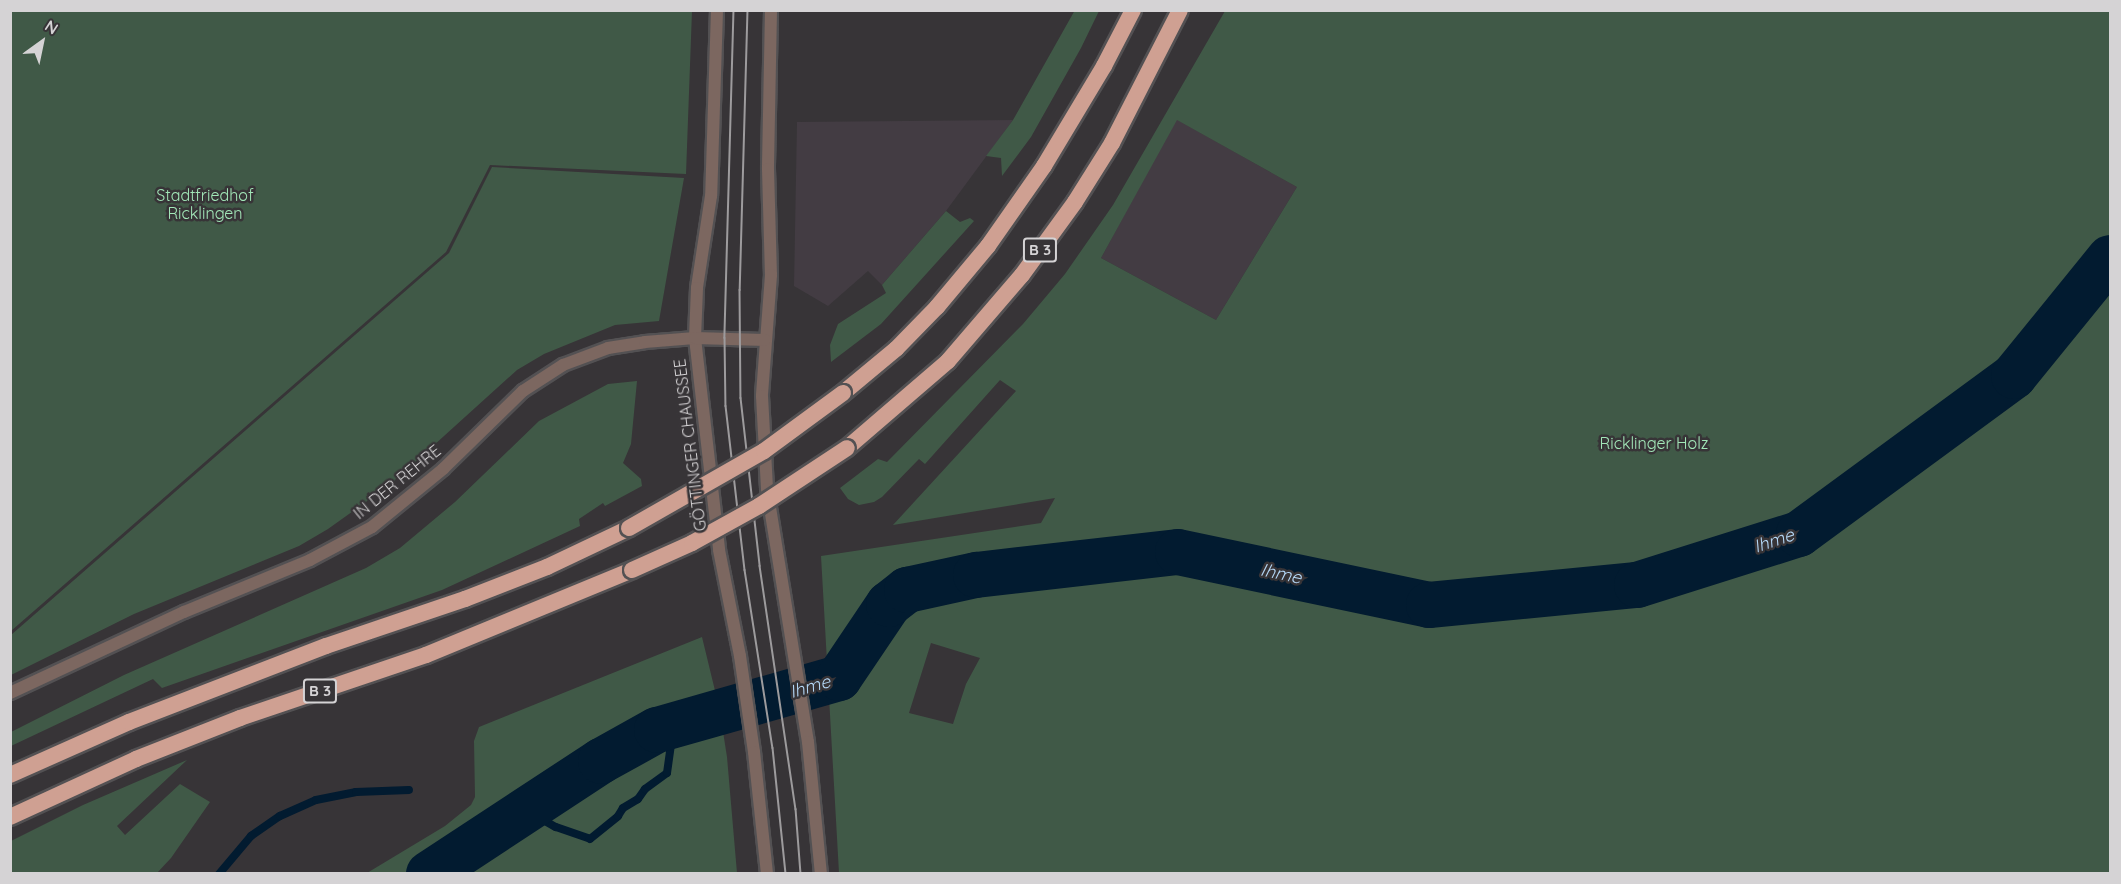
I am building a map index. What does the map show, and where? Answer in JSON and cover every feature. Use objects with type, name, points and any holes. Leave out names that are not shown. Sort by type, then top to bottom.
[{"type":"highway","name":"B 3","points":[[10,775],[129,722],[326,646],[465,599],[547,567],[629,528],[764,451],[843,393],[896,349],[937,307],[988,246],[1044,166],[1104,66],[1133,10]]},
{"type":"highway","name":"B 3","points":[[10,817],[136,759],[240,718],[426,655],[632,570],[692,543],[759,506],[847,448],[948,361],[1022,275],[1075,202],[1112,143],[1180,10]]},
{"type":"street","name":"GÖTTINGER CHAUSSEE","points":[[717,10],[711,196],[697,288],[695,338],[719,550],[740,656],[754,752],[766,873]]},
{"type":"street","points":[[771,10],[768,169],[771,275],[762,396],[767,489],[808,742],[821,873]]},
{"type":"street","name":"IN DER REHRE","points":[[10,693],[184,612],[310,560],[372,527],[442,469],[523,391],[563,365],[608,348],[645,342],[695,338],[765,340]]},
{"type":"shaded area","points":[[1176,119],[1297,187],[1216,320],[1101,258]]},
{"type":"shaded area","points":[[1013,120],[946,211],[882,285],[868,271],[828,306],[794,286],[797,122]]},
{"type":"green space","name":"Stadtfriedhof Ricklingen","points":[[11,10],[692,11],[686,174],[490,165],[446,252],[11,631]]},
{"type":"green space","points":[[1075,10],[1099,11],[1031,137],[1002,176],[1001,158],[986,156],[1013,120]]},
{"type":"green space","name":"Ricklinger Holz","points":[[1225,11],[2110,11],[2110,873],[839,873],[821,556],[1041,523],[1055,498],[893,525],[1016,391],[1000,380],[925,464],[919,459],[882,497],[874,502],[859,505],[848,499],[840,488],[878,459],[887,462],[1023,324],[1065,274],[1113,205]],"holes":[[[1177,120],[1297,187],[1216,320],[1101,258]],[[931,643],[980,658],[966,684],[953,724],[909,713]]]},
{"type":"green space","points":[[492,167],[684,178],[659,321],[615,325],[544,354],[517,370],[391,484],[328,529],[299,546],[134,614],[11,675],[11,635],[449,253]]},
{"type":"green space","points":[[946,211],[960,222],[970,218],[974,221],[881,324],[831,362],[830,345],[838,324],[886,293],[882,285]]},
{"type":"green space","points":[[637,381],[631,444],[623,463],[641,479],[642,486],[605,506],[603,503],[579,519],[580,526],[442,590],[162,688],[153,679],[11,746],[11,732],[124,675],[366,568],[400,548],[455,502],[539,421],[608,384]]},
{"type":"green space","points":[[702,637],[718,703],[655,724],[599,756],[420,873],[367,873],[445,826],[471,805],[475,797],[474,741],[479,727]]},
{"type":"green space","points":[[721,719],[727,757],[737,873],[447,873],[606,766],[660,737]]},
{"type":"green space","points":[[187,760],[117,826],[125,835],[180,784],[210,802],[171,858],[157,873],[11,873],[11,841],[83,805]]},
{"type":"waterway","name":"Ihme","points":[[429,874],[601,761],[657,730],[839,678],[889,604],[907,590],[976,575],[1178,552],[1429,605],[1637,585],[1799,534],[2014,376],[2110,258]]},
{"type":"waterway","points":[[526,810],[556,827],[590,839],[618,816],[623,808],[638,799],[645,789],[667,773],[671,743],[670,726]]},
{"type":"waterway","points":[[219,874],[251,836],[280,816],[316,800],[356,792],[409,790]]},
{"type":"tram line","points":[[734,10],[725,338],[726,406],[745,570],[773,748],[786,874]]},
{"type":"tram line","points":[[748,10],[740,290],[741,398],[760,566],[796,809],[801,874]]}]
